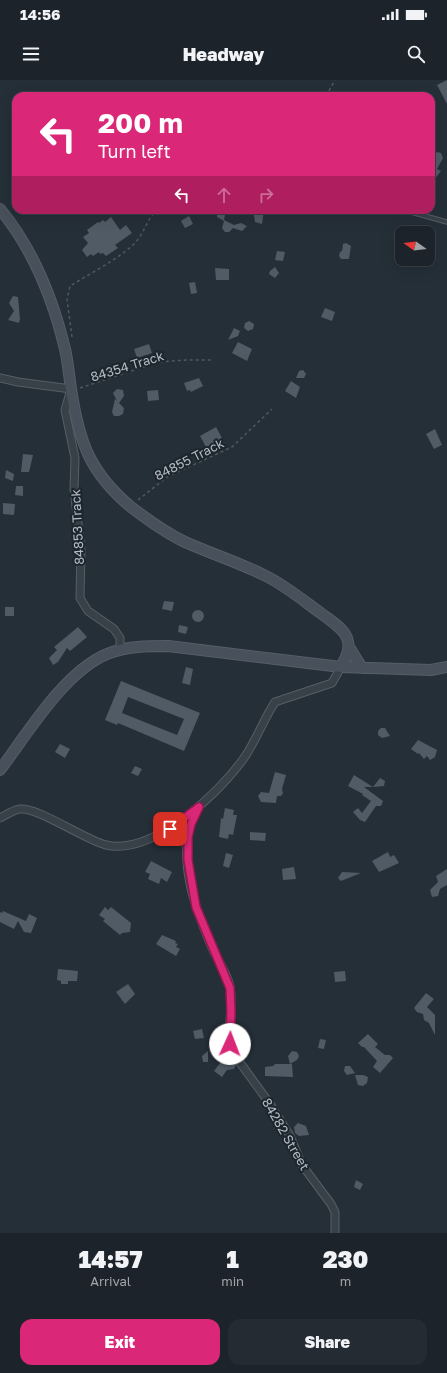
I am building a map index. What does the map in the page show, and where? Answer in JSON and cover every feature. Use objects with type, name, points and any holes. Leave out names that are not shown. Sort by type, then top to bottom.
[{"type":"street","points":[[0,209],[24,243],[42,278],[54,309],[65,350],[79,432],[94,468],[110,489],[158,527],[185,542],[266,576],[296,594],[341,629],[346,637],[349,647],[362,668]]},
{"type":"street","points":[[0,378],[71,389]]},
{"type":"street","name":"84853 Track","points":[[71,389],[65,410],[74,458],[74,489],[81,549],[80,598],[88,611],[114,629],[120,638],[120,650]]},
{"type":"street","points":[[0,770],[60,691],[80,671],[92,662],[107,654],[120,650],[141,646],[168,646],[341,667],[431,670],[447,667]]},
{"type":"street","points":[[0,818],[20,809],[37,813],[106,845],[129,847],[170,829],[199,807],[220,786],[246,755],[275,702],[332,683],[347,655],[349,647]]},
{"type":"street","name":"84282 Street","points":[[199,807],[191,824],[188,837],[188,860],[196,907],[230,988],[230,1044],[233,1053],[270,1104],[290,1136],[302,1165],[333,1208],[336,1220],[335,1233]]},
{"type":"lane","points":[[418,214],[447,222]]},
{"type":"path","points":[[328,92],[335,80]]},
{"type":"path","points":[[73,344],[67,299],[67,292],[70,286],[133,245],[143,234],[154,214]]},
{"type":"path","name":"84354 Track","points":[[71,389],[84,388],[160,362],[212,360]]},
{"type":"path","name":"84855 Track","points":[[131,507],[147,491],[167,477],[232,446],[272,409]]},
{"type":"building","points":[[447,80],[447,104],[437,85]]},
{"type":"building","points":[[437,152],[441,153],[443,158],[437,169],[441,171],[435,179],[435,154]]},
{"type":"building","points":[[217,214],[225,214],[224,220],[234,225],[241,223],[247,226],[242,231],[233,228],[229,232],[225,232],[222,228],[224,221],[217,217]]},
{"type":"building","points":[[254,214],[263,214],[262,224],[255,222]]},
{"type":"building","points":[[189,216],[193,224],[185,228],[181,221]]},
{"type":"building","points":[[111,217],[120,230],[126,225],[132,233],[115,245],[118,248],[106,256],[103,253],[100,254],[99,252],[93,256],[91,254],[87,257],[82,250],[88,243],[83,237],[89,233],[87,230],[98,222],[99,223],[103,220],[105,222]]},
{"type":"building","points":[[346,243],[351,246],[349,259],[341,259],[339,256],[340,252],[342,251],[343,244]]},
{"type":"building","points":[[277,251],[285,252],[283,261],[275,260]]},
{"type":"building","points":[[275,267],[279,273],[275,278],[269,274]]},
{"type":"building","points":[[215,268],[229,269],[229,280],[216,280]]},
{"type":"building","points":[[195,282],[197,293],[191,294],[189,283]]},
{"type":"building","points":[[13,296],[18,297],[19,323],[8,320],[14,311],[9,303]]},
{"type":"building","points":[[325,308],[335,312],[332,321],[321,317]]},
{"type":"building","points":[[249,321],[254,324],[253,329],[248,331],[244,328],[245,323]]},
{"type":"building","points":[[234,328],[240,331],[238,336],[228,340]]},
{"type":"building","points":[[238,342],[252,349],[247,361],[232,353]]},
{"type":"building","points":[[149,344],[152,353],[137,358],[134,349]]},
{"type":"building","points":[[303,370],[306,374],[304,378],[296,378],[299,371]]},
{"type":"building","points":[[199,378],[203,386],[191,392],[190,390],[187,391],[184,383]]},
{"type":"building","points":[[291,381],[300,387],[296,398],[285,391]]},
{"type":"building","points":[[117,389],[123,390],[124,396],[119,403],[124,408],[123,414],[114,416],[112,412],[115,399],[117,401],[113,393]]},
{"type":"building","points":[[158,390],[159,400],[148,401],[147,391]]},
{"type":"building","points":[[216,427],[222,438],[212,447],[211,445],[206,447],[200,436]]},
{"type":"building","points":[[435,429],[442,445],[434,449],[426,434]]},
{"type":"building","points":[[23,454],[33,455],[29,472],[21,472]]},
{"type":"building","points":[[6,470],[14,474],[13,481],[5,478]]},
{"type":"building","points":[[16,486],[23,486],[23,496],[15,495]]},
{"type":"building","points":[[3,503],[15,504],[14,515],[3,514]]},
{"type":"building","points":[[164,601],[174,602],[172,611],[162,609]]},
{"type":"building","points":[[5,607],[14,607],[14,616],[5,616]]},
{"type":"building","points":[[200,610],[203,611],[203,621],[196,622],[193,621],[192,614],[193,611]]},
{"type":"building","points":[[179,625],[188,627],[186,634],[178,632]]},
{"type":"building","points":[[78,627],[87,637],[70,651],[67,648],[58,662],[53,665],[49,658],[57,650],[54,647]]},
{"type":"building","points":[[186,667],[193,669],[190,685],[182,683]]},
{"type":"building","points":[[121,681],[200,713],[184,751],[118,723],[117,725],[105,720]],"holes":[[[128,697],[184,719],[177,735],[122,713]]]},
{"type":"building","points":[[381,728],[385,728],[390,736],[382,738],[378,735],[378,731]]},
{"type":"building","points":[[418,740],[437,750],[435,757],[430,760],[427,756],[424,759],[419,753],[418,754],[411,749]]},
{"type":"building","points":[[60,744],[70,749],[65,758],[55,752]]},
{"type":"building","points":[[135,766],[142,769],[138,776],[131,773]]},
{"type":"building","points":[[275,772],[286,775],[282,789],[283,793],[281,796],[277,796],[276,803],[261,802],[258,796],[261,792],[269,793]]},
{"type":"building","points":[[354,775],[373,787],[364,787],[383,801],[381,806],[376,806],[365,822],[360,820],[353,812],[358,808],[362,813],[371,801],[362,795],[363,794],[348,786]]},
{"type":"building","points":[[380,778],[385,781],[384,786],[373,787]]},
{"type":"building","points":[[225,808],[234,810],[233,815],[237,815],[233,835],[229,834],[228,839],[219,837],[221,818],[223,819]]},
{"type":"building","points":[[250,832],[266,833],[265,841],[250,840]]},
{"type":"building","points":[[388,852],[390,857],[394,855],[399,863],[379,872],[372,861]]},
{"type":"building","points":[[226,853],[233,855],[229,868],[223,866]]},
{"type":"building","points":[[151,861],[172,872],[167,882],[161,878],[159,884],[148,879],[150,874],[145,872]]},
{"type":"building","points":[[294,867],[296,879],[283,880],[282,869]]},
{"type":"building","points":[[447,869],[447,885],[440,889],[438,896],[432,897],[430,890],[438,882],[436,876]]},
{"type":"building","points":[[342,872],[361,873],[341,881],[338,878]]},
{"type":"building","points":[[105,907],[108,910],[111,907],[131,923],[130,932],[122,933],[120,935],[103,921],[105,919],[99,915]]},
{"type":"building","points":[[3,911],[26,921],[29,914],[37,918],[31,933],[24,932],[18,921],[14,929],[0,922],[0,912],[2,913]]},
{"type":"building","points":[[162,935],[176,941],[175,943],[178,944],[176,947],[180,949],[176,956],[156,944]]},
{"type":"building","points":[[58,969],[78,971],[77,981],[68,981],[68,984],[61,984],[61,981],[57,980]]},
{"type":"building","points":[[345,971],[346,981],[335,982],[334,972]]},
{"type":"building","points":[[128,984],[135,994],[125,1004],[116,992]]},
{"type":"building","points":[[426,993],[434,999],[427,1007],[435,1015],[435,1035],[429,1023],[424,1020],[423,1014],[417,1012],[414,1008]]},
{"type":"building","points":[[202,1029],[204,1038],[195,1039],[193,1031]]},
{"type":"building","points":[[368,1034],[378,1044],[375,1047],[385,1055],[390,1055],[393,1058],[380,1073],[373,1067],[377,1061],[364,1047],[358,1043]]},
{"type":"building","points":[[320,1039],[326,1040],[324,1049],[318,1048]]},
{"type":"building","points":[[226,1046],[229,1056],[236,1065],[234,1069],[227,1070],[222,1077],[214,1071],[223,1059],[219,1049]]},
{"type":"building","points":[[208,1051],[208,1062],[203,1062],[202,1056]]},
{"type":"building","points":[[292,1051],[297,1052],[299,1056],[297,1060],[290,1064],[288,1056]]},
{"type":"building","points":[[275,1064],[292,1064],[293,1077],[265,1076],[265,1067],[273,1066]]},
{"type":"building","points":[[345,1066],[350,1066],[355,1073],[347,1075],[344,1071]]},
{"type":"building","points":[[355,1075],[363,1075],[368,1077],[367,1083],[363,1086],[358,1085]]},
{"type":"building","points":[[298,1123],[306,1126],[309,1135],[299,1136],[295,1133],[294,1127]]},
{"type":"building","points":[[356,1180],[363,1184],[360,1190],[354,1187]]},
{"type":"route","points":[[170,829],[199,807],[191,824],[188,837],[188,860],[194,899],[200,920],[228,979],[231,996],[230,1044]]}]
